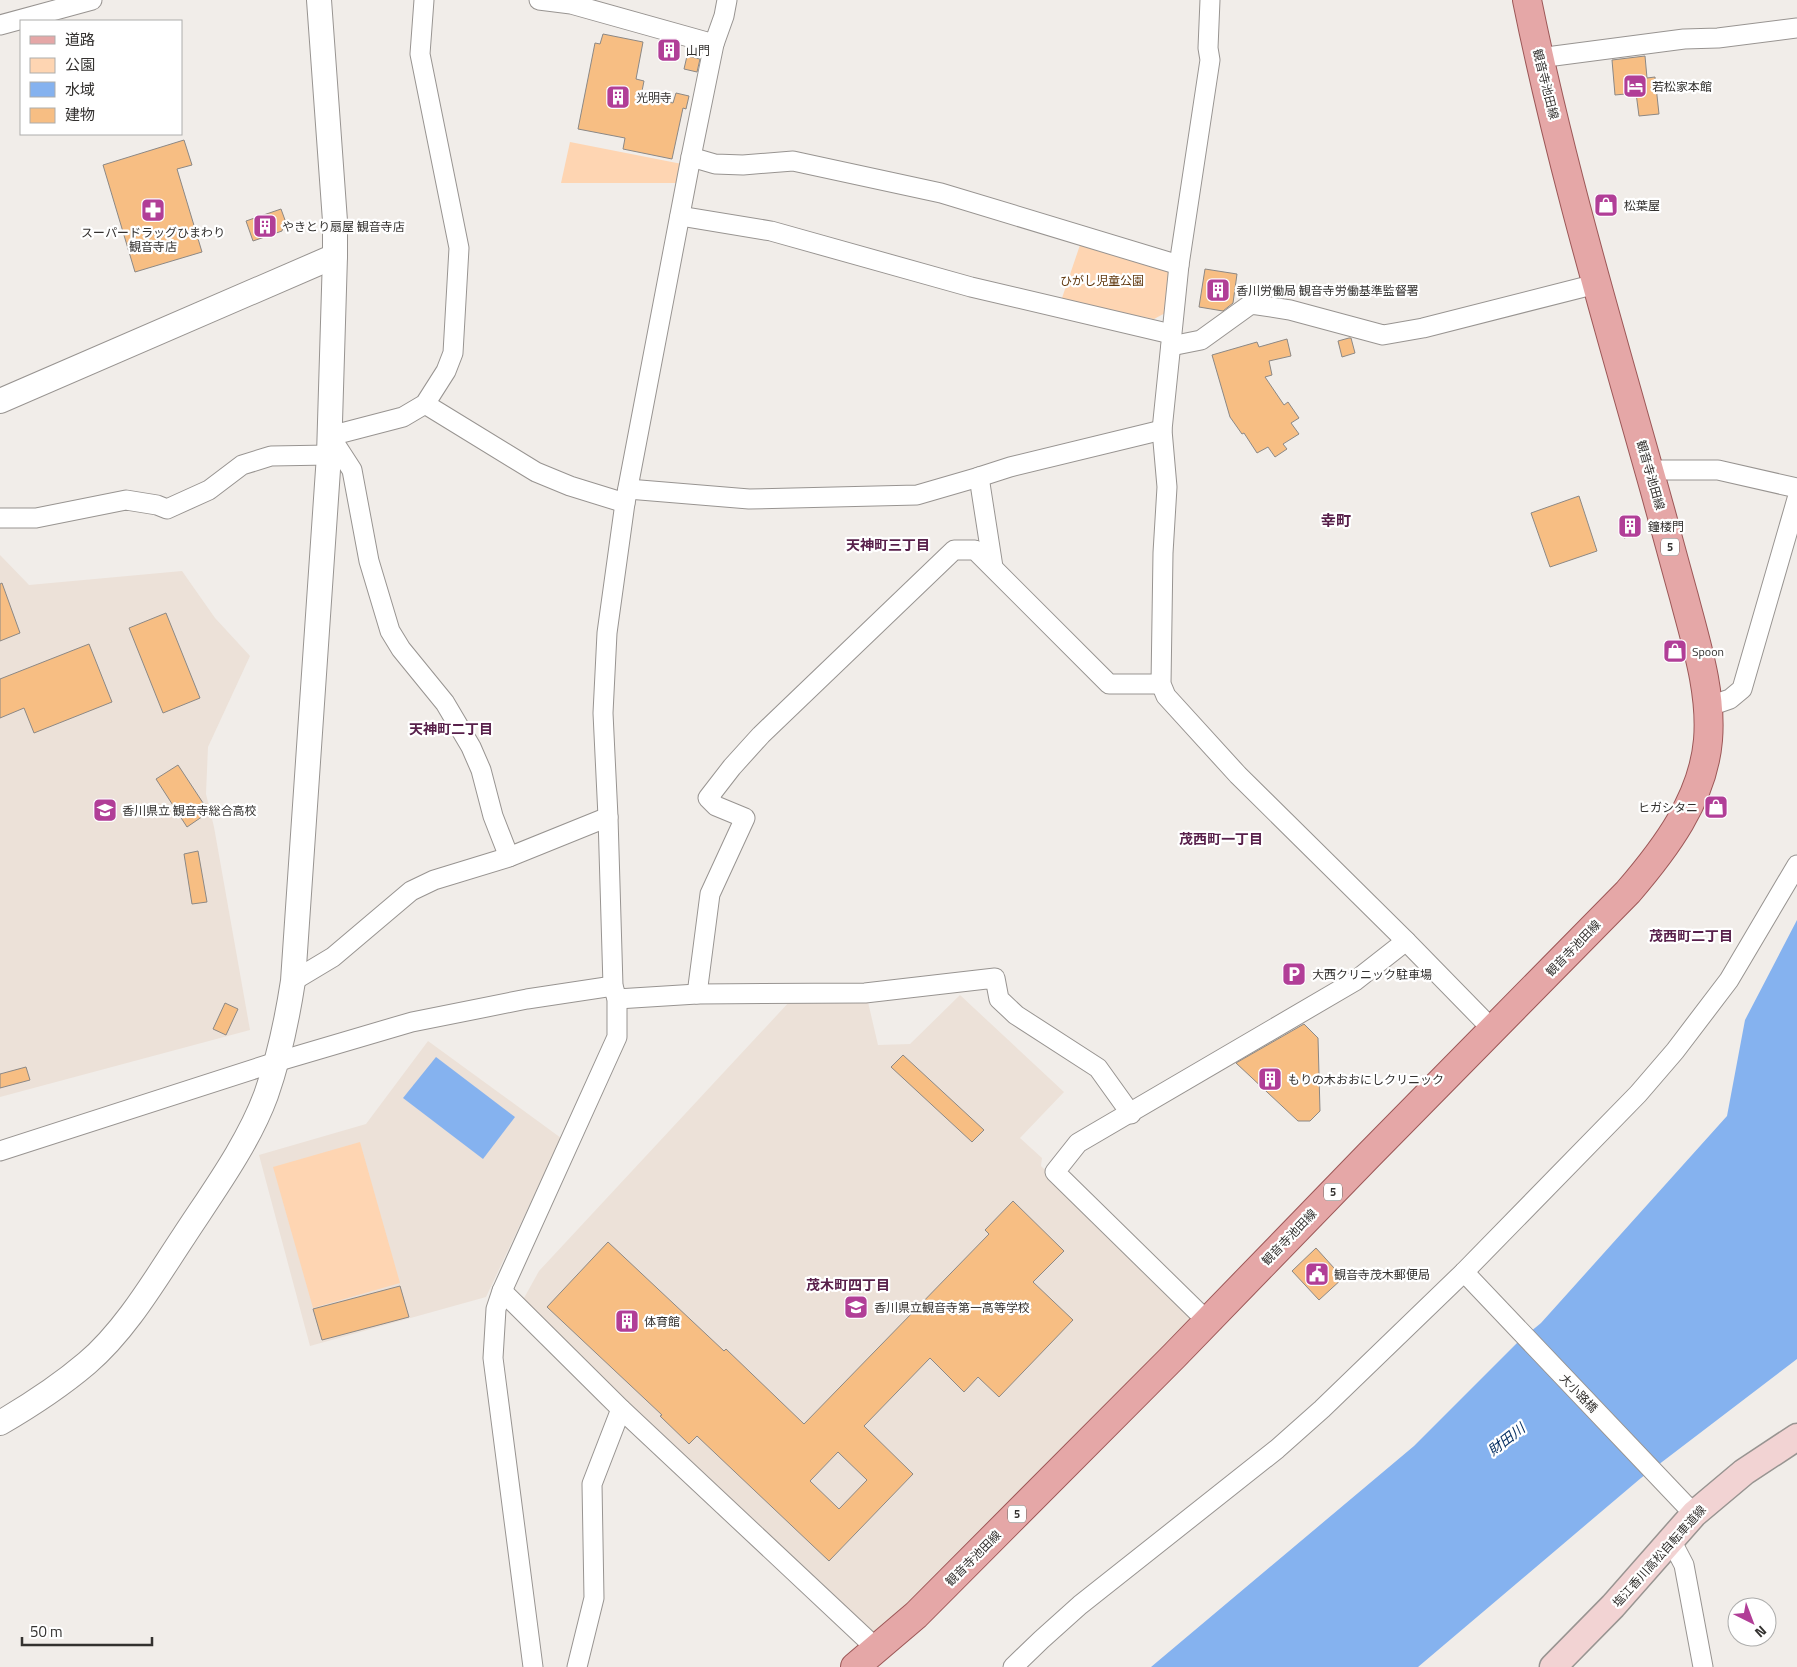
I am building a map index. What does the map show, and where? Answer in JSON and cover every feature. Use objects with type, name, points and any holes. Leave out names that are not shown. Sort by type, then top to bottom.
[{"type":"main road","name":"観音寺池田線","points":[[855,1667],[878,1650],[916,1615],[1628,892],[1652,864],[1672,835],[1690,803],[1701,775],[1708,741],[1707,708],[1699,655],[1596,284],[1539,58],[1527,0]]},
{"type":"main road","name":"塩江香川高松自転車道線","points":[[1553,1667],[1613,1606],[1694,1514],[1744,1472],[1796,1440]]},
{"type":"street","points":[[0,25],[92,0]]},
{"type":"street","points":[[0,1423],[32,1405],[89,1362],[122,1326],[219,1182],[248,1132],[261,1106],[285,1032],[293,981],[329,445],[336,221],[319,0]]},
{"type":"street","points":[[0,518],[36,518],[126,500],[157,505],[167,509],[209,490],[242,464],[271,456],[329,445],[403,418],[425,404],[446,371],[453,354],[459,248],[420,54],[424,0]]},
{"type":"street","points":[[539,0],[571,4],[714,44]]},
{"type":"street","points":[[533,1667],[493,1358],[496,1309],[502,1291],[617,1037],[604,713],[606,633],[626,496],[714,44],[724,16],[727,0]]},
{"type":"street","points":[[1210,0],[1208,48],[1210,60],[1179,265],[1162,430],[1167,487],[1163,553],[1161,684],[1166,696],[1238,775],[1493,1030]]},
{"type":"street","points":[[1539,58],[1684,39],[1718,38],[1797,28]]},
{"type":"street","points":[[691,157],[715,164],[743,165],[794,161],[941,193],[1179,265]]},
{"type":"street","points":[[680,216],[771,231],[1171,340],[1201,340],[1251,304],[1290,310],[1384,335],[1423,328],[1596,284]]},
{"type":"street","points":[[0,401],[335,256]]},
{"type":"street","points":[[425,404],[536,472],[570,486],[626,496],[749,499],[917,495],[979,478],[1010,467],[1162,430]]},
{"type":"street","points":[[329,445],[352,470],[369,560],[390,630],[401,649],[445,702],[471,748],[481,770],[493,816],[509,857]]},
{"type":"street","points":[[1649,470],[1718,470],[1797,488]]},
{"type":"street","points":[[979,478],[993,567]]},
{"type":"street","points":[[1707,708],[1730,698],[1742,689],[1797,499]]},
{"type":"street","points":[[697,994],[710,894],[745,818],[716,806],[708,798],[732,767],[761,735],[954,550],[976,550],[1109,684],[1161,684]]},
{"type":"street","points":[[293,981],[333,957],[411,891],[434,880],[509,857],[608,817]]},
{"type":"street","points":[[1013,1667],[1080,1605],[1277,1449],[1322,1410],[1464,1272],[1638,1094],[1675,1051],[1729,980],[1797,865]]},
{"type":"street","points":[[1207,1321],[1055,1172],[1078,1143],[1131,1114],[1224,1056],[1304,1013],[1355,981],[1406,941]]},
{"type":"street","points":[[0,1151],[276,1062],[412,1022],[527,999],[615,992],[697,994],[865,993],[995,978],[999,999],[1016,1015],[1098,1068],[1131,1114]]},
{"type":"street","name":"大小路橋","points":[[1464,1272],[1694,1514]]},
{"type":"street","points":[[502,1291],[622,1409],[878,1650]]},
{"type":"street","points":[[577,1667],[594,1598],[592,1484],[622,1409]]},
{"type":"street","points":[[1672,1540],[1684,1565],[1703,1667]]},
{"type":"shaded area","name":"香川県立 観音寺総合高校","points":[[0,555],[29,585],[182,571],[215,618],[250,656],[208,747],[206,794],[214,827],[250,1030],[0,1097]]},
{"type":"shaded area","name":"香川県立観音寺第一高等学校","points":[[960,995],[1064,1092],[1020,1138],[1042,1158],[1041,1166],[1195,1317],[879,1637],[532,1319],[524,1298],[539,1271],[791,1000],[868,1002],[878,1045],[910,1044]]},
{"type":"shaded area","points":[[428,1041],[561,1138],[486,1297],[310,1346],[259,1155],[366,1124]]},
{"type":"green space","points":[[570,142],[682,164],[679,183],[561,183]]},
{"type":"green space","name":"ひがし児童公園","points":[[1080,245],[1168,271],[1173,278],[1169,311],[1154,319],[1061,301]]},
{"type":"green space","points":[[360,1142],[400,1283],[313,1308],[273,1167]]},
{"type":"water","name":"財田川","points":[[1797,920],[1797,1359],[1641,1478],[1418,1667],[1151,1667],[1414,1446],[1518,1342],[1541,1323],[1727,1116],[1745,1020]]},
{"type":"water","points":[[436,1057],[515,1117],[483,1159],[403,1098]]},
{"type":"building","name":"光明寺","points":[[603,34],[643,42],[636,79],[644,81],[641,96],[673,103],[676,93],[689,96],[686,109],[683,108],[672,159],[623,149],[625,138],[578,129],[595,43],[600,44]]},
{"type":"building","points":[[687,56],[700,59],[697,72],[684,69]]},
{"type":"building","name":"若松家本館","points":[[1645,56],[1647,78],[1655,77],[1659,114],[1639,116],[1636,93],[1615,95],[1612,60]]},
{"type":"building","name":"スーパードラッグひまわり 観音寺店","points":[[184,140],[192,165],[177,169],[202,252],[135,272],[103,165]]},
{"type":"building","name":"やきとり扇屋 観音寺店","points":[[281,209],[285,220],[282,231],[253,241],[246,221]]},
{"type":"building","name":"香川労働局 観音寺労働基準監督署","points":[[1205,269],[1237,274],[1233,303],[1223,311],[1199,307]]},
{"type":"building","points":[[1351,338],[1355,353],[1342,357],[1338,341]]},
{"type":"building","points":[[1287,339],[1291,356],[1269,361],[1272,375],[1265,377],[1284,405],[1288,402],[1299,418],[1291,423],[1299,434],[1283,444],[1287,449],[1275,457],[1268,447],[1257,453],[1244,433],[1242,434],[1230,417],[1212,355],[1257,342],[1259,347]]},
{"type":"building","points":[[1579,496],[1597,551],[1550,567],[1531,513]]},
{"type":"building","name":"鐘楼門","points":[[1636,515],[1641,533],[1624,538],[1619,520]]},
{"type":"building","points":[[2,583],[20,633],[0,641],[0,584]]},
{"type":"building","points":[[166,613],[200,698],[163,713],[129,628]]},
{"type":"building","points":[[89,644],[112,702],[34,733],[24,708],[0,718],[0,679]]},
{"type":"building","points":[[178,765],[209,812],[187,827],[156,779]]},
{"type":"building","points":[[198,851],[207,902],[192,904],[184,854]]},
{"type":"building","points":[[225,1003],[238,1009],[226,1035],[213,1029]]},
{"type":"building","name":"もりの木おおにしクリニック","points":[[1304,1024],[1318,1038],[1320,1111],[1310,1121],[1298,1121],[1236,1063]]},
{"type":"building","points":[[903,1055],[984,1130],[972,1142],[891,1067]]},
{"type":"building","points":[[26,1067],[30,1080],[0,1088],[0,1074]]},
{"type":"building","points":[[1013,1201],[1064,1251],[1033,1282],[1073,1320],[999,1397],[978,1377],[964,1392],[930,1358],[864,1426],[913,1474],[829,1561],[697,1436],[689,1444],[660,1416],[662,1415],[547,1307],[608,1242],[724,1351],[726,1349],[804,1424],[989,1234],[985,1230]],"holes":[[[838,1452],[867,1480],[839,1509],[810,1481]]]},
{"type":"building","points":[[1316,1248],[1343,1278],[1319,1300],[1292,1271]]},
{"type":"building","points":[[400,1286],[409,1317],[322,1340],[313,1309]]},
{"type":"place","name":"山門","points":[[669,50]]},
{"type":"place","name":"若松家本館","points":[[1635,86]]},
{"type":"place","name":"光明寺","points":[[618,97]]},
{"type":"place","name":"松葉屋","points":[[1606,205]]},
{"type":"place","name":"スーパードラッグひまわり 観音寺店","points":[[153,210]]},
{"type":"place","name":"やきとり扇屋 観音寺店","points":[[265,226]]},
{"type":"place","name":"香川労働局 観音寺労働基準監督署","points":[[1218,290]]},
{"type":"place","name":"鐘楼門","points":[[1630,526]]},
{"type":"place","name":"Spoon","points":[[1675,651]]},
{"type":"place","name":"ヒガシタニ","points":[[1716,807]]},
{"type":"place","name":"香川県立 観音寺総合高校","points":[[105,810]]},
{"type":"place","name":"大西クリニック駐車場","points":[[1294,974]]},
{"type":"place","name":"もりの木おおにしクリニック","points":[[1270,1079]]},
{"type":"place","name":"観音寺茂木郵便局","points":[[1317,1274]]},
{"type":"place","name":"香川県立観音寺第一高等学校","points":[[856,1307]]},
{"type":"place","name":"体育館","points":[[627,1321]]},
{"type":"district","name":"幸町","points":[[1336,520]]},
{"type":"district","name":"天神町三丁目","points":[[888,544]]},
{"type":"district","name":"天神町二丁目","points":[[451,728]]},
{"type":"district","name":"茂西町一丁目","points":[[1221,838]]},
{"type":"district","name":"茂西町二丁目","points":[[1691,935]]},
{"type":"district","name":"茂木町四丁目","points":[[848,1284]]}]
